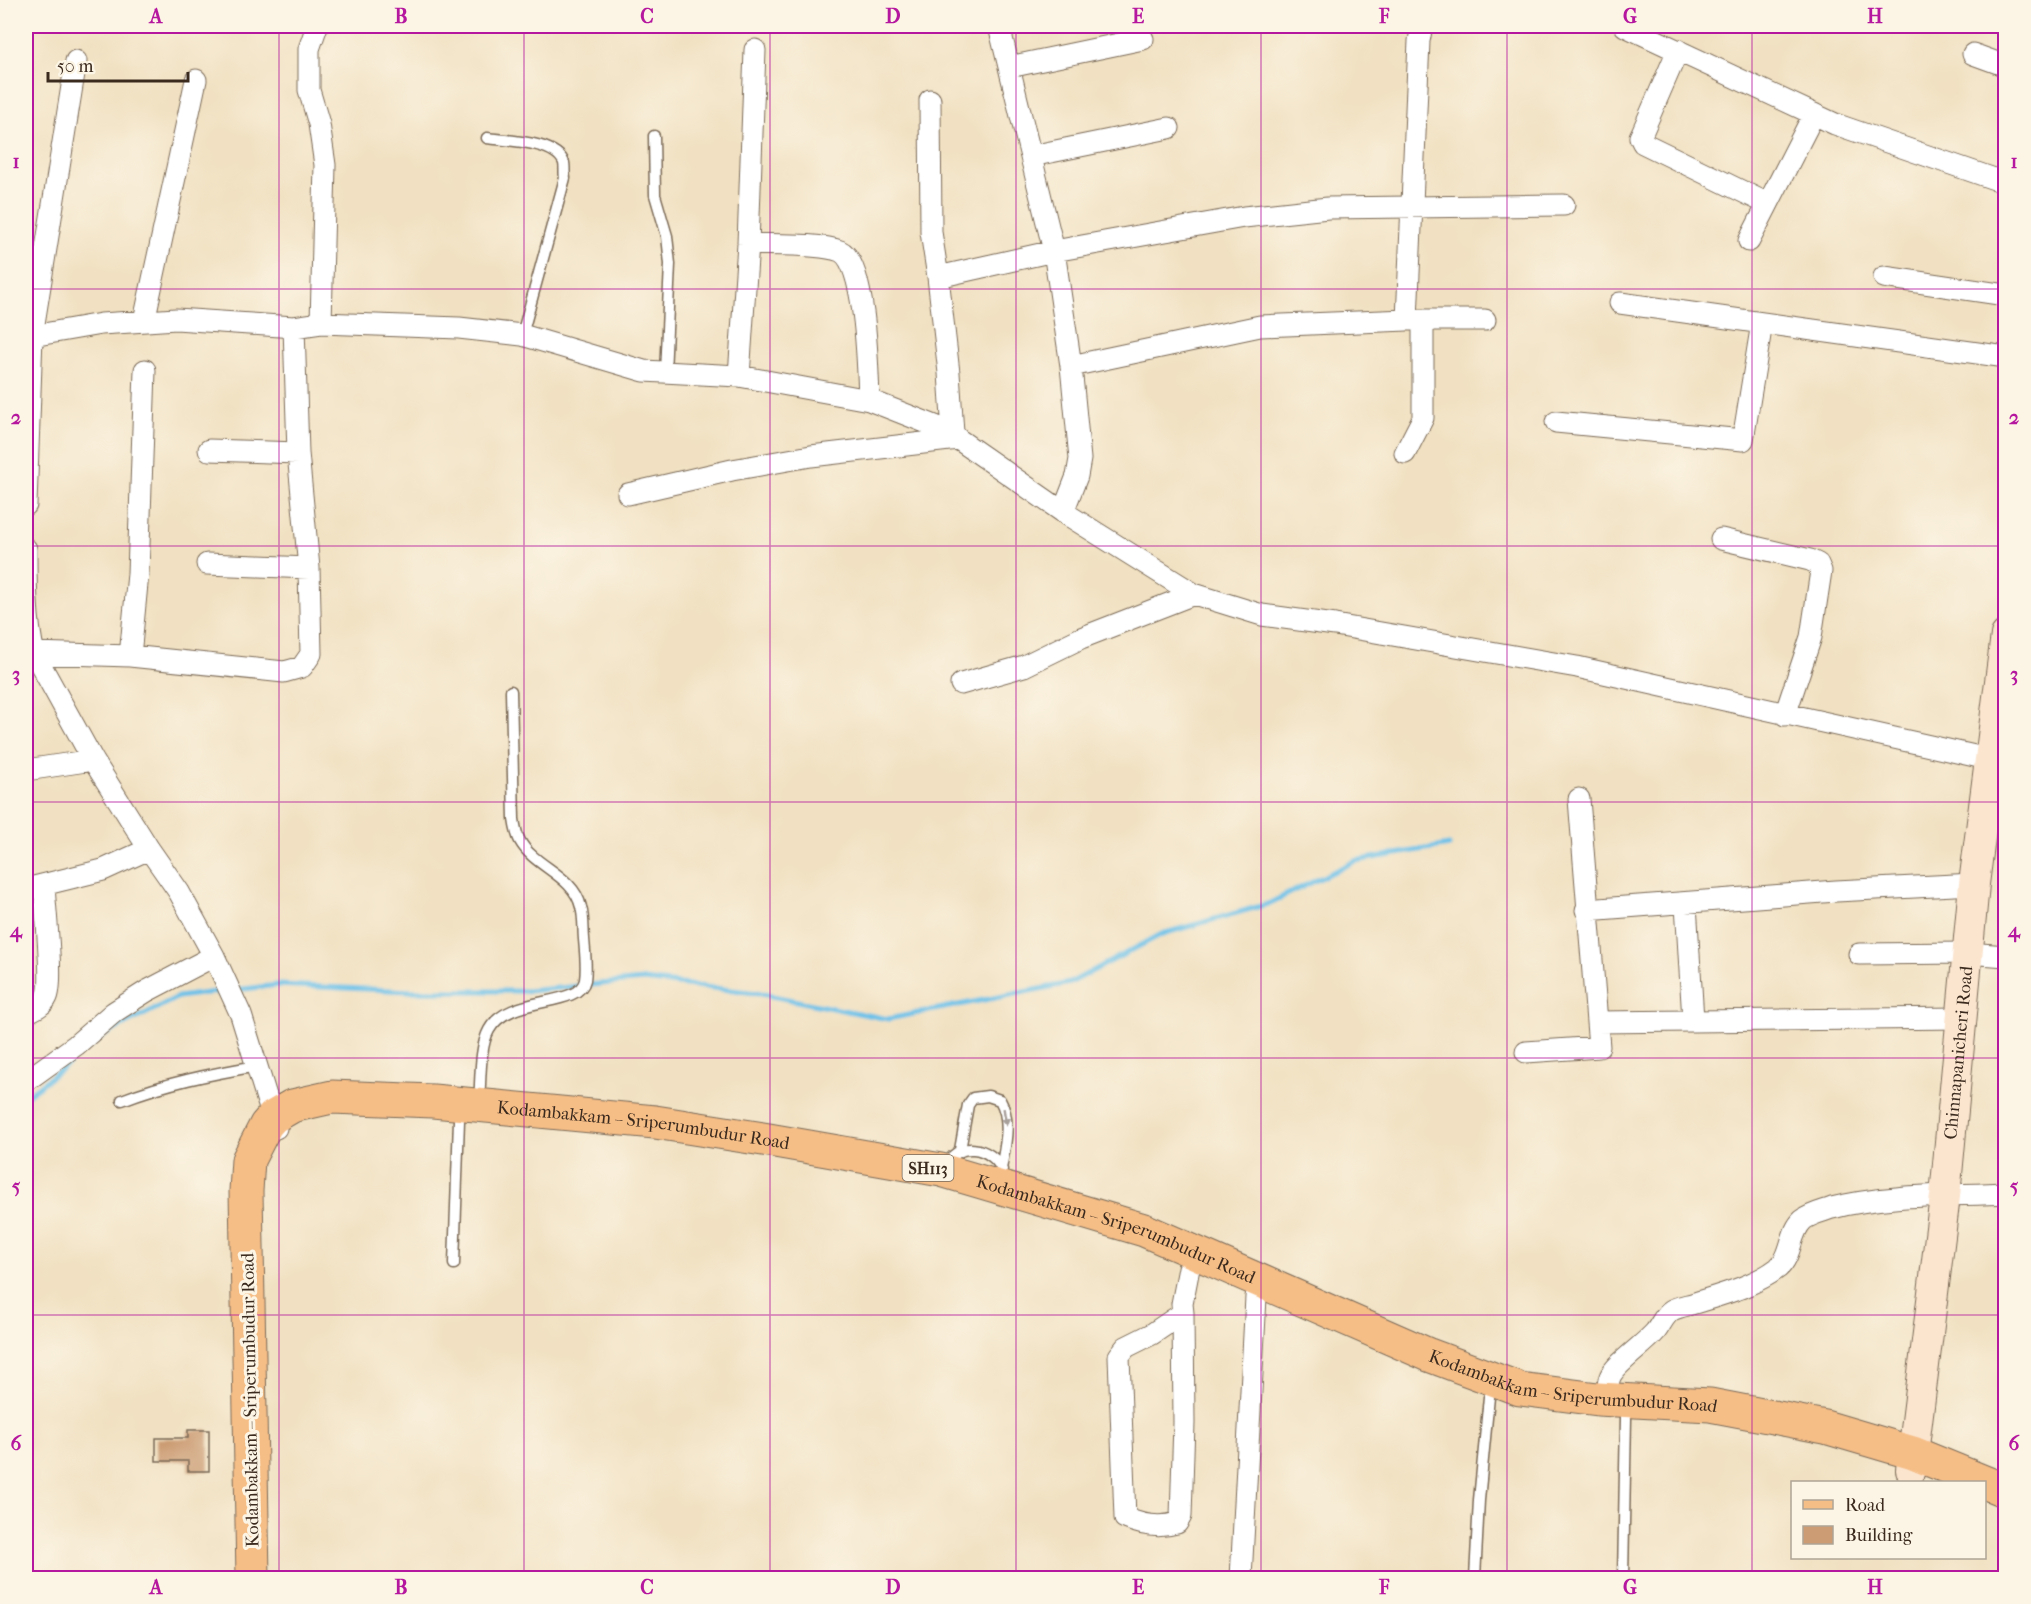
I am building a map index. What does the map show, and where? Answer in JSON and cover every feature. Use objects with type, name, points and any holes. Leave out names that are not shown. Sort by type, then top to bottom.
[{"type":"main road","name":"Kodambakkam – Sriperumbudur Road","points":[[270,1578],[262,1191],[264,1165],[276,1127],[292,1106],[332,1097],[433,1101],[469,1113],[767,1156],[937,1186],[1138,1246],[1502,1402],[1617,1408],[1710,1405],[1825,1427],[1912,1461],[1975,1481]]},
{"type":"main road","name":"Kodambakkam – Sriperumbudur Road","points":[[469,1113],[655,1122],[769,1140],[952,1161],[1144,1230],[1429,1355],[1520,1389],[1617,1408]]},
{"type":"main road","name":"Kodambakkam – Sriperumbudur Road","points":[[254,1578],[246,1191],[248,1160],[266,1125],[276,1127]]},
{"type":"main road","name":"Kodambakkam – Sriperumbudur Road","points":[[1912,1461],[1941,1481]]},
{"type":"main road","name":"Kodambakkam – Sriperumbudur Road","points":[[1986,1485],[2006,1491]]},
{"type":"main road","points":[[1986,1501],[2006,1509]]},
{"type":"street","points":[[316,26],[309,50],[309,90],[319,124],[325,165],[321,324]]},
{"type":"street","points":[[999,26],[1054,251],[1071,366],[1080,459],[1077,476],[1063,512]]},
{"type":"street","points":[[1405,453],[1423,418],[1415,320],[1412,208],[1419,41],[1422,26]]},
{"type":"street","points":[[1625,26],[1835,124],[2006,183]]},
{"type":"street","points":[[1009,67],[1143,39]]},
{"type":"street","points":[[739,376],[748,244],[755,50]]},
{"type":"street","points":[[1678,50],[1640,137],[1643,143],[1768,204]]},
{"type":"street","points":[[1973,54],[2006,66]]},
{"type":"street","points":[[26,505],[28,336],[76,61]]},
{"type":"street","points":[[144,321],[196,80]]},
{"type":"street","points":[[930,100],[931,232],[955,436]]},
{"type":"street","points":[[1749,242],[1814,114]]},
{"type":"street","points":[[1031,156],[1169,128]]},
{"type":"street","points":[[938,277],[1054,251],[1244,217],[1328,208],[1564,205]]},
{"type":"street","points":[[748,244],[827,247],[842,251],[851,261],[856,276],[866,337],[869,400]]},
{"type":"street","points":[[1884,277],[2006,295]]},
{"type":"street","points":[[1620,303],[2006,357]]},
{"type":"street","points":[[28,336],[101,324],[176,319],[294,327],[321,324],[459,328],[522,335],[644,371],[739,376],[869,400],[955,436],[1063,512],[1194,594],[1262,615],[1335,625],[1577,667],[1997,762]]},
{"type":"street","points":[[1071,366],[1260,326],[1415,320],[1485,320]]},
{"type":"street","points":[[1556,422],[1743,440],[1762,324]]},
{"type":"street","points":[[30,653],[130,656],[284,672],[302,667],[310,654],[309,568],[298,453],[294,327]]},
{"type":"street","points":[[130,656],[138,574],[145,370]]},
{"type":"street","points":[[628,494],[732,470],[955,436]]},
{"type":"street","points":[[209,450],[298,453]]},
{"type":"street","points":[[1721,539],[1810,560],[1818,564],[1821,572],[1811,637],[1785,715]]},
{"type":"street","points":[[26,549],[30,653],[93,760],[179,892],[214,956],[241,1015],[276,1127]]},
{"type":"street","points":[[207,564],[309,568]]},
{"type":"street","points":[[961,684],[1024,666],[1081,638],[1194,594]]},
{"type":"street","name":"Chinnapanicheri Road","points":[[1912,1461],[1945,1196],[1974,884],[1997,762],[2006,635]]},
{"type":"street","points":[[26,770],[93,760]]},
{"type":"street","points":[[1526,1052],[1599,1047],[1586,910],[1579,799]]},
{"type":"street","points":[[26,1013],[39,1007],[48,996],[50,980],[35,887],[103,870],[149,849]]},
{"type":"street","points":[[1586,910],[1836,891],[1974,884]]},
{"type":"street","points":[[1686,904],[1692,1020]]},
{"type":"street","points":[[1859,954],[1968,953],[2006,956]]},
{"type":"street","points":[[26,1081],[76,1045],[114,1012],[147,991],[214,956]]},
{"type":"street","points":[[1597,1023],[1962,1018]]},
{"type":"street","points":[[1617,1408],[1608,1384],[1611,1374],[1646,1342],[1672,1310],[1723,1294],[1774,1271],[1789,1255],[1795,1232],[1801,1222],[1807,1218],[1833,1208],[1883,1200],[2006,1193]]},
{"type":"street","points":[[1183,1313],[1152,1334],[1126,1347],[1119,1356],[1124,1463],[1123,1509],[1125,1518],[1138,1524],[1168,1526],[1177,1523],[1181,1516],[1184,1424],[1183,1313],[1189,1268]]},
{"type":"street","points":[[1241,1578],[1256,1297]]},
{"type":"lane","points":[[654,136],[655,195],[667,236],[670,264],[664,373]]},
{"type":"lane","points":[[487,138],[545,146],[564,162],[564,178],[522,335]]},
{"type":"lane","points":[[454,1264],[469,1113],[489,1027],[506,1012],[528,1004],[571,996],[580,990],[585,980],[586,963],[581,906],[574,892],[563,879],[527,851],[517,832],[514,819],[511,691]]},
{"type":"lane","points":[[122,1100],[152,1088],[257,1065]]},
{"type":"lane","points":[[952,1161],[968,1105],[973,1098],[987,1096],[1000,1100],[1006,1109],[1007,1130],[1000,1178]]},
{"type":"lane","points":[[1475,1578],[1479,1500],[1489,1397]]},
{"type":"lane","points":[[1617,1408],[1623,1578]]},
{"type":"building","points":[[188,1430],[209,1430],[209,1471],[188,1471],[188,1461],[156,1461],[156,1438],[188,1438]]},
{"type":"waterway","points":[[235,990],[278,985],[411,991],[527,991],[643,980],[757,993],[888,1019],[1070,983],[1162,934],[1268,904],[1355,861],[1449,845]]},
{"type":"waterway","points":[[90,1046],[104,1035],[178,997],[223,991]]},
{"type":"waterway","points":[[26,1096],[69,1063]]}]
